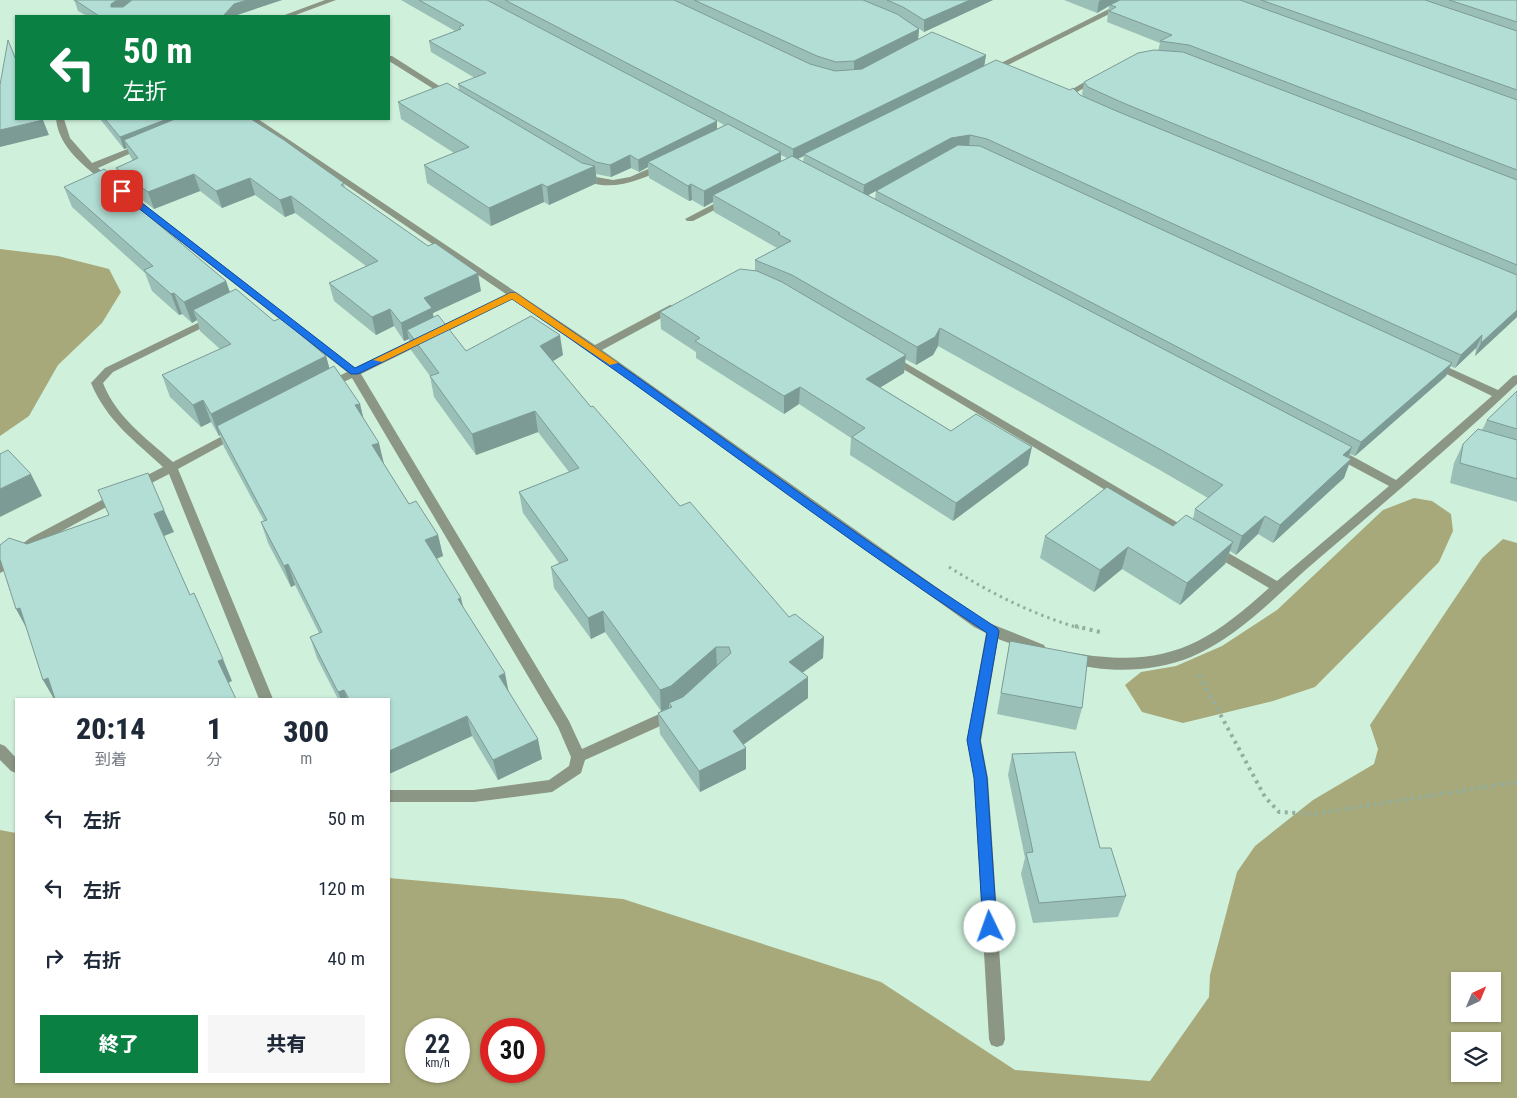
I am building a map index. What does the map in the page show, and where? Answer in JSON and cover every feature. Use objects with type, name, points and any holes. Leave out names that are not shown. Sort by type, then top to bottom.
[{"type":"street","points":[[289,15],[332,0]]},
{"type":"street","points":[[982,74],[1133,0]]},
{"type":"street","points":[[306,9],[316,15]]},
{"type":"street","points":[[390,59],[463,103]]},
{"type":"street","points":[[1090,107],[1073,95],[1073,91],[1108,72]]},
{"type":"street","points":[[60,120],[67,140],[91,167],[253,299],[354,372],[564,725],[578,757],[576,769],[552,786],[474,796],[390,796]]},
{"type":"street","points":[[254,120],[594,350],[919,583],[993,631],[1048,653]]},
{"type":"street","points":[[91,167],[155,141]]},
{"type":"street","points":[[571,168],[603,182],[620,183],[636,179],[676,160]]},
{"type":"street","points":[[690,219],[733,197]]},
{"type":"street","points":[[320,390],[513,295]]},
{"type":"street","points":[[594,350],[683,302]]},
{"type":"street","points":[[223,313],[109,370],[97,383],[104,400],[114,415],[172,468],[266,698]]},
{"type":"street","points":[[880,351],[1277,588]]},
{"type":"street","points":[[1427,361],[1499,395]]},
{"type":"street","points":[[1065,657],[1106,664],[1142,664],[1184,654],[1211,641],[1262,602],[1517,378]]},
{"type":"street","points":[[0,568],[34,541],[250,427]]},
{"type":"street","points":[[1451,437],[1470,443]]},
{"type":"street","points":[[1328,448],[1398,484]]},
{"type":"street","points":[[993,631],[974,740],[981,778],[997,1039]]},
{"type":"street","points":[[578,757],[678,712],[686,706]]},
{"type":"street","points":[[0,750],[15,766]]},
{"type":"path","points":[[947,565],[980,587],[1020,609],[1053,622],[1109,634]]},
{"type":"path","points":[[1199,674],[1265,797],[1279,812],[1314,814],[1517,782]]},
{"type":"green space","points":[[0,249],[58,256],[109,269],[121,292],[102,323],[58,365],[29,416],[0,436]]},
{"type":"green space","points":[[1414,498],[1432,501],[1451,514],[1453,531],[1439,562],[1315,687],[1273,701],[1183,723],[1142,712],[1125,685],[1141,672],[1176,666],[1222,646],[1277,610],[1383,510]]},
{"type":"green space","points":[[1503,539],[1517,543],[1517,1098],[0,1098],[0,830],[15,833],[15,1083],[390,1083],[390,878],[623,899],[881,982],[1015,1070],[1150,1081],[1209,997],[1210,975],[1237,872],[1255,846],[1313,800],[1374,764],[1378,749],[1370,725],[1482,558]]},
{"type":"building","points":[[75,0],[117,0],[111,4],[111,7],[123,7],[132,0],[247,0],[234,4],[224,15],[98,15]]},
{"type":"building","points":[[419,0],[487,0],[717,121],[638,160],[630,155],[610,165],[596,162],[458,84],[486,73],[429,41],[461,29],[459,27],[464,25]]},
{"type":"building","points":[[505,0],[674,0],[810,64],[835,71],[862,69],[932,32],[986,55],[793,149]]},
{"type":"building","points":[[694,0],[863,0],[897,14],[919,29],[854,61],[836,62],[817,56]]},
{"type":"building","points":[[887,0],[970,0],[924,20]]},
{"type":"building","points":[[1120,0],[1240,0],[1517,100],[1517,170],[1189,45],[1160,41],[1172,35],[1109,11],[1116,7],[1110,5]]},
{"type":"building","points":[[1261,0],[1425,0],[1517,31],[1517,90]]},
{"type":"building","points":[[1449,0],[1517,0],[1517,22]]},
{"type":"building","points":[[8,40],[15,58],[15,120],[43,120],[0,130],[0,85]]},
{"type":"building","points":[[1154,50],[1183,52],[1517,180],[1517,265],[1121,102],[1088,87],[1084,82],[1138,53]]},
{"type":"building","points":[[996,60],[1070,90],[1073,88],[1080,95],[1114,110],[1517,275],[1517,310],[1481,343],[1482,335],[1461,355],[987,139],[970,135],[951,138],[864,185],[804,154]]},
{"type":"building","points":[[447,83],[582,163],[595,166],[547,187],[542,184],[489,208],[424,165],[469,147],[398,102]]},
{"type":"building","points":[[106,120],[164,120],[120,137]]},
{"type":"building","points":[[173,120],[253,120],[344,183],[341,185],[428,246],[435,243],[478,273],[424,298],[432,308],[401,323],[390,309],[372,317],[329,283],[378,261],[291,196],[280,200],[250,178],[216,191],[194,174],[148,192],[116,168],[138,158],[124,140]]},
{"type":"building","points":[[728,124],[781,152],[704,191],[691,184],[688,186],[648,162]]},
{"type":"building","points":[[958,145],[980,146],[1452,363],[1361,442],[876,191]]},
{"type":"building","points":[[792,156],[1352,447],[1343,455],[1351,459],[1280,525],[1265,516],[1242,536],[1195,509],[1223,485],[940,328],[935,337],[917,347],[792,275],[755,260],[791,241],[713,195]]},
{"type":"building","points":[[104,169],[135,193],[126,197],[226,281],[184,302],[174,293],[171,294],[144,270],[153,266],[64,187]]},
{"type":"building","points":[[740,269],[757,271],[782,282],[906,355],[866,379],[951,431],[976,414],[1032,447],[956,503],[852,437],[865,428],[800,387],[784,396],[695,341],[700,338],[660,312]]},
{"type":"building","points":[[236,289],[274,321],[281,318],[326,356],[211,414],[203,400],[193,405],[162,375],[231,344],[193,310]]},
{"type":"building","points":[[438,315],[466,351],[531,316],[560,335],[540,346],[591,407],[593,406],[680,506],[690,502],[789,617],[795,614],[824,637],[789,662],[808,677],[733,731],[746,748],[699,771],[658,713],[672,707],[669,703],[683,697],[731,653],[729,647],[716,647],[671,686],[660,690],[603,611],[588,618],[551,567],[568,560],[519,492],[579,468],[535,411],[472,434],[430,376],[439,373],[407,330]]},
{"type":"building","points":[[334,366],[360,404],[355,405],[379,443],[372,445],[409,504],[416,501],[438,535],[425,540],[461,598],[458,599],[505,673],[499,676],[538,739],[493,760],[467,716],[390,751],[390,698],[348,698],[344,690],[338,692],[310,637],[322,632],[288,564],[284,566],[261,522],[267,520],[217,426]]},
{"type":"building","points":[[1517,391],[1517,429],[1487,420]]},
{"type":"building","points":[[1478,429],[1517,440],[1517,479],[1460,463],[1463,444]]},
{"type":"building","points":[[8,450],[31,474],[0,489],[0,454]]},
{"type":"building","points":[[148,473],[164,510],[154,514],[190,595],[194,593],[223,659],[218,661],[236,698],[55,698],[48,678],[43,680],[20,608],[16,609],[0,559],[0,545],[9,538],[27,544],[109,515],[98,490]]},
{"type":"building","points":[[1107,487],[1173,526],[1186,515],[1233,542],[1187,583],[1128,547],[1100,570],[1045,536]]},
{"type":"building","points":[[1010,641],[1088,656],[1082,708],[1001,693]]},
{"type":"building","points":[[1075,752],[1100,848],[1111,848],[1126,896],[1039,903],[1026,853],[1033,852],[1012,754]]},
{"type":"slow traffic","points":[[378,360],[513,295],[613,363]]},
{"type":"route","points":[[122,191],[354,372],[513,295],[594,350],[919,583],[979,624],[993,631],[974,740],[981,778],[990,927]]}]
